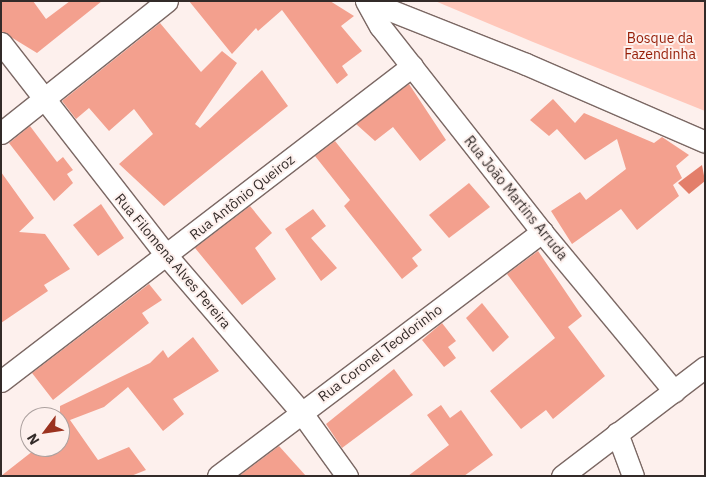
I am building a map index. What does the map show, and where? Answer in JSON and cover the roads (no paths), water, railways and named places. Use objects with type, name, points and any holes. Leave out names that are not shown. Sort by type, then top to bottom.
[{"type":"street","points":[[1,132],[43,101],[167,1]]},
{"type":"street","points":[[366,1],[526,64],[705,142]]},
{"type":"street","name":"Rua João Martins Arruda","points":[[366,1],[412,66],[542,232],[674,390]]},
{"type":"street","name":"Rua Filomena Alves Pereira","points":[[1,43],[43,101],[166,255],[301,412],[347,476]]},
{"type":"street","name":"Rua Antônio Queiroz","points":[[1,381],[412,66]]},
{"type":"street","name":"Rua Coronel Teodorinho","points":[[218,476],[542,232]]},
{"type":"street","points":[[562,476],[705,367]]},
{"type":"street","points":[[617,433],[633,476]]},
{"type":"park label","name":"Bosque da Fazendinha","points":[[660,46]]}]
